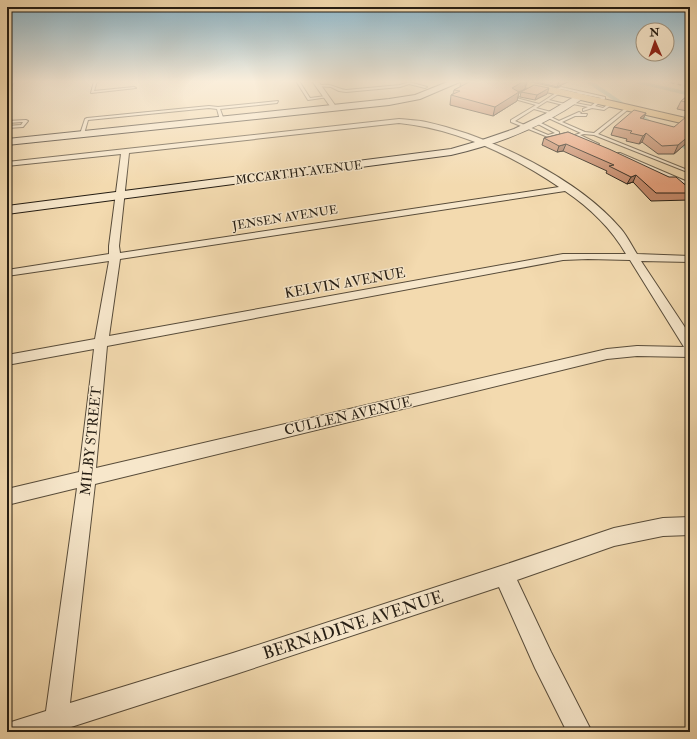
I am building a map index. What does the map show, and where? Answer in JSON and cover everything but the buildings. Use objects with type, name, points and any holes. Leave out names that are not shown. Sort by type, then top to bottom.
[{"type":"main road","points":[[7,142],[208,115]]},
{"type":"main road","name":"MCCARTHY AVENUE","points":[[7,210],[428,156],[486,143],[545,121],[555,115]]},
{"type":"main road","points":[[661,115],[690,122]]},
{"type":"main road","points":[[7,135],[83,131]]},
{"type":"street","points":[[7,164],[399,121],[413,121],[432,125],[472,137],[486,143],[546,175],[566,188],[607,220],[617,231],[690,346]]},
{"type":"street","name":"MILBY STREET","points":[[56,725],[88,477],[101,343],[115,257],[114,246],[121,195],[122,165],[125,151]]},
{"type":"street","name":"JENSEN AVENUE","points":[[7,273],[566,188]]},
{"type":"street","name":"KELVIN AVENUE","points":[[7,360],[563,257],[588,256],[690,259]]},
{"type":"street","name":"CULLEN AVENUE","points":[[7,497],[607,354],[637,350],[690,352]]},
{"type":"street","name":"BERNADINE AVENUE","points":[[17,732],[56,725],[614,537],[650,529],[690,526]]},
{"type":"street","points":[[504,575],[543,660],[580,732]]},
{"type":"lane","points":[[521,115],[512,121],[545,121],[584,133],[595,134],[690,172]]},
{"type":"lane","points":[[540,115],[558,133],[548,136],[545,121]]},
{"type":"lane","points":[[595,134],[618,115]]},
{"type":"lane","points":[[7,122],[26,121],[22,126],[7,128]]},
{"type":"lane","points":[[584,133],[577,135],[604,147]]},
{"type":"lane","points":[[617,153],[690,185]]},
{"type":"lane","points":[[650,168],[665,162]]},
{"type":"waterway","points":[[641,116],[690,151]]}]
